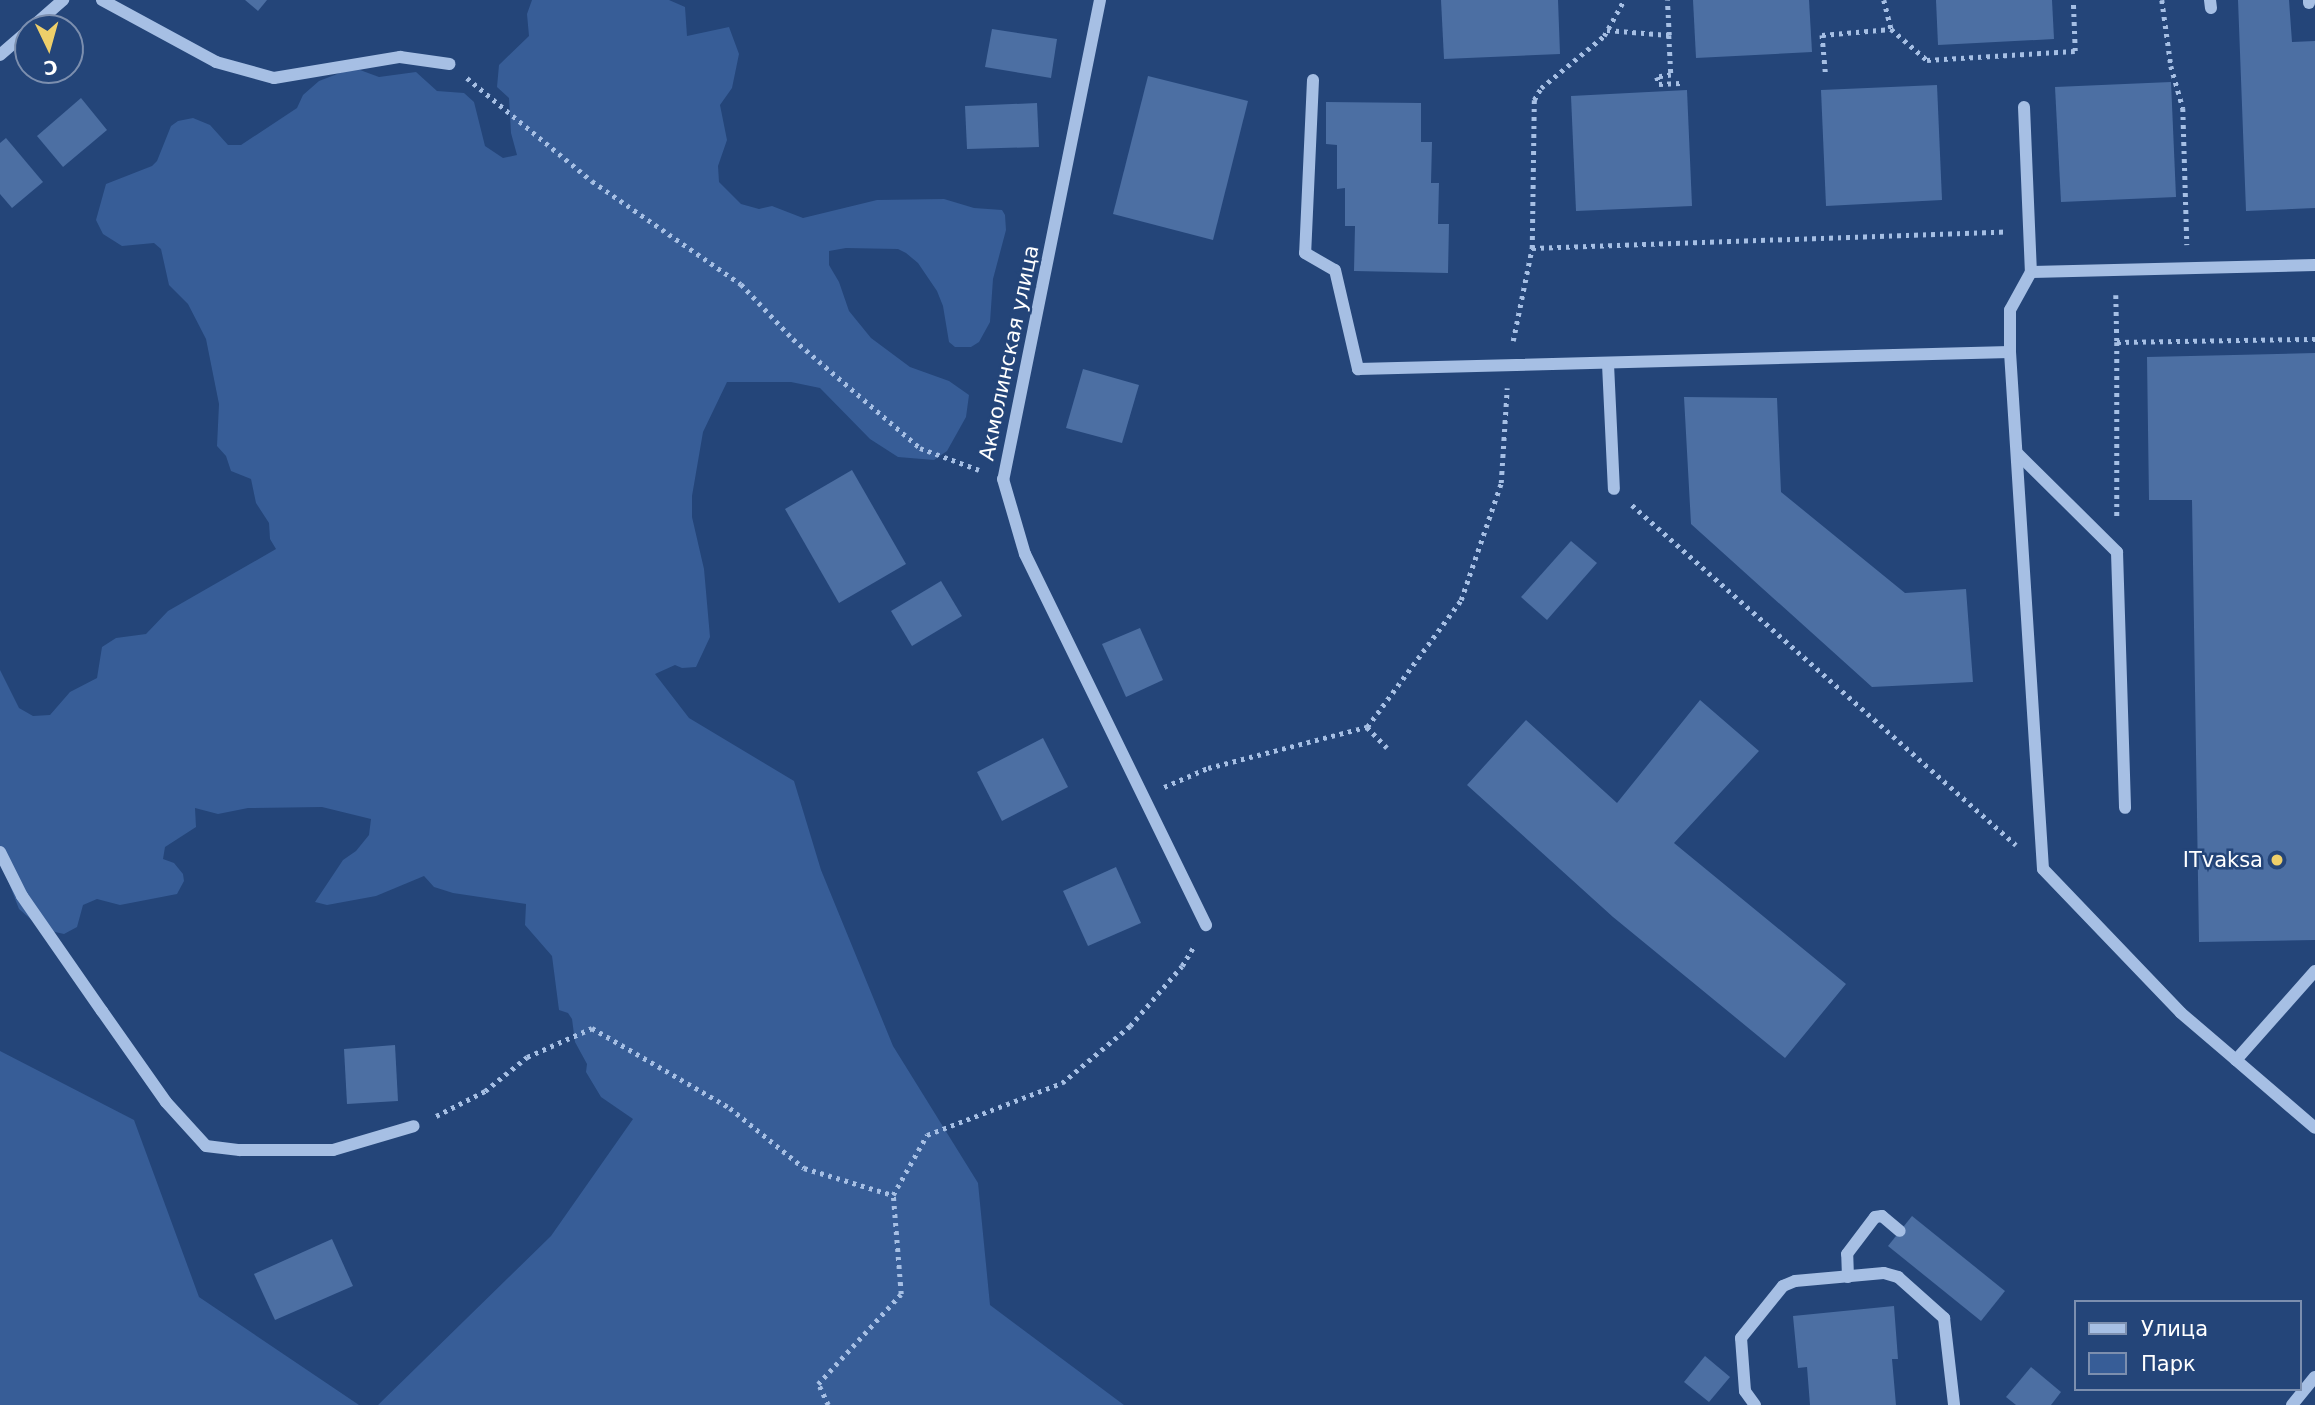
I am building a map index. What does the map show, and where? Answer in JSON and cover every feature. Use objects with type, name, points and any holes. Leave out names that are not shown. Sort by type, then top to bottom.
[{"type":"street","points":[[46,14],[62,0]]},
{"type":"street","points":[[102,0],[216,62],[274,78],[400,57],[450,64]]},
{"type":"street","name":"Акмолинская улица","points":[[1100,0],[1003,479],[1025,554],[1206,925]]},
{"type":"street","points":[[0,55],[14,42]]},
{"type":"street","points":[[1313,80],[1305,253],[1335,270],[1358,369],[2010,352]]},
{"type":"street","points":[[2024,107],[2031,272],[2010,310],[2010,352],[2043,869],[2181,1013],[2315,1128]]},
{"type":"street","points":[[2031,272],[2315,265]]},
{"type":"street","points":[[1608,364],[1614,489]]},
{"type":"street","points":[[2017,453],[2117,552],[2125,808]]},
{"type":"street","points":[[0,852],[22,897],[166,1102],[206,1146],[240,1150],[333,1150],[414,1126]]},
{"type":"street","points":[[2236,1060],[2315,971]]},
{"type":"street","points":[[1848,1276],[1847,1254],[1875,1217],[1882,1216],[1900,1231]]},
{"type":"street","points":[[1755,1405],[1745,1391],[1741,1345],[1745,1332],[1788,1282],[1892,1274],[1939,1311],[1947,1326],[1954,1405]]},
{"type":"street","points":[[2292,1405],[2315,1377]]},
{"type":"path","points":[[1143,796],[1208,768],[1367,727],[1461,600],[1501,483],[1508,365],[1532,248],[1534,100],[1541,88],[1607,30],[1624,0]]},
{"type":"path","points":[[1667,0],[1671,75],[1657,76],[1659,84],[1680,83]]},
{"type":"path","points":[[1884,0],[1891,30],[1927,60],[2075,51],[2073,0]]},
{"type":"path","points":[[2162,0],[2171,66],[2183,108],[2188,268]]},
{"type":"path","points":[[1607,30],[1669,35]]},
{"type":"path","points":[[1825,72],[1822,35],[1891,30]]},
{"type":"path","points":[[450,64],[547,141],[592,181],[741,284],[793,339],[920,448],[1003,479]]},
{"type":"path","points":[[1532,248],[2029,230]]},
{"type":"path","points":[[2116,269],[2117,552]]},
{"type":"path","points":[[2117,342],[2315,339]]},
{"type":"path","points":[[1614,489],[2043,869]]},
{"type":"path","points":[[1367,727],[1387,748]]},
{"type":"path","points":[[828,1405],[818,1384],[901,1294],[893,1195],[927,1135],[1062,1083],[1130,1026],[1182,966],[1206,925]]},
{"type":"path","points":[[414,1126],[485,1091],[527,1057],[592,1028],[730,1108],[804,1168],[893,1195]]},
{"type":"green space","points":[[532,0],[669,0],[685,7],[687,36],[729,27],[739,54],[732,88],[720,105],[727,140],[718,166],[719,182],[741,204],[759,209],[772,206],[803,218],[877,200],[944,199],[974,208],[1002,210],[1005,215],[1006,230],[993,279],[990,322],[979,342],[971,347],[955,347],[949,342],[943,306],[937,291],[918,263],[906,253],[898,249],[846,248],[829,251],[829,265],[839,282],[849,311],[871,338],[910,367],[949,381],[969,395],[966,417],[947,451],[934,460],[898,457],[870,439],[820,388],[791,382],[727,382],[703,432],[692,496],[692,517],[704,569],[710,637],[696,667],[682,668],[675,665],[655,674],[689,718],[794,781],[821,870],[893,1046],[978,1183],[990,1305],[1124,1405],[378,1405],[551,1236],[633,1119],[601,1097],[586,1072],[587,1064],[575,1042],[572,1019],[568,1013],[559,1010],[552,956],[525,925],[526,904],[453,893],[434,887],[424,876],[376,896],[327,905],[315,902],[343,860],[356,851],[369,835],[371,819],[322,807],[248,808],[218,814],[195,808],[196,827],[165,847],[163,859],[174,863],[183,874],[184,881],[177,894],[120,905],[97,899],[83,905],[77,927],[64,934],[42,929],[19,909],[0,860],[0,670],[19,708],[33,716],[50,715],[70,692],[97,678],[102,647],[116,638],[146,634],[168,611],[276,549],[270,539],[269,523],[256,503],[251,479],[231,471],[226,456],[217,446],[219,404],[206,339],[188,304],[169,285],[161,249],[154,243],[122,246],[103,234],[96,220],[106,184],[152,166],[157,161],[171,126],[178,121],[193,118],[210,125],[228,145],[241,145],[297,108],[303,95],[319,81],[345,71],[360,70],[379,77],[416,72],[437,91],[464,93],[474,102],[485,146],[503,158],[517,155],[511,133],[509,98],[497,87],[499,65],[529,36],[527,14]]},
{"type":"green space","points":[[0,1051],[134,1120],[199,1297],[359,1405],[0,1405]]},
{"type":"building","points":[[245,0],[267,0],[258,11]]},
{"type":"building","points":[[1441,0],[1558,0],[1560,54],[1444,59]]},
{"type":"building","points":[[1693,0],[1809,0],[1812,52],[1696,58]]},
{"type":"building","points":[[1936,0],[2052,0],[2054,39],[1938,45]]},
{"type":"building","points":[[2238,0],[2289,0],[2292,42],[2315,41],[2315,208],[2246,211]]},
{"type":"building","points":[[992,29],[1057,39],[1051,78],[985,67]]},
{"type":"building","points":[[1148,76],[1248,101],[1213,240],[1113,214]]},
{"type":"building","points":[[2171,82],[2176,197],[2061,202],[2055,87]]},
{"type":"building","points":[[1937,85],[1942,200],[1826,206],[1821,90]]},
{"type":"building","points":[[1687,90],[1692,206],[1576,211],[1571,96]]},
{"type":"building","points":[[81,98],[107,130],[63,167],[37,136]]},
{"type":"building","points":[[1326,102],[1421,103],[1421,142],[1432,142],[1431,183],[1439,183],[1438,224],[1449,224],[1448,273],[1354,271],[1355,226],[1345,226],[1345,188],[1337,189],[1337,145],[1326,144]]},
{"type":"building","points":[[1037,103],[1039,147],[967,149],[965,106]]},
{"type":"building","points":[[6,138],[43,182],[12,208],[0,194],[0,143]]},
{"type":"building","points":[[2315,353],[2315,940],[2199,942],[2192,500],[2149,500],[2147,357]]},
{"type":"building","points":[[1083,369],[1139,385],[1122,443],[1066,428]]},
{"type":"building","points":[[1684,397],[1777,398],[1781,492],[1905,593],[1966,589],[1973,682],[1872,687],[1691,524]]},
{"type":"building","points":[[852,470],[906,564],[839,603],[785,509]]},
{"type":"building","points":[[1571,541],[1597,563],[1547,620],[1521,597]]},
{"type":"building","points":[[941,581],[962,616],[912,646],[891,611]]},
{"type":"building","points":[[1140,628],[1163,680],[1126,697],[1102,644]]},
{"type":"building","points":[[1700,700],[1759,751],[1674,843],[1846,984],[1785,1058],[1613,917],[1467,785],[1526,720],[1617,803]]},
{"type":"building","points":[[1043,738],[1068,787],[1002,821],[977,772]]},
{"type":"building","points":[[1116,867],[1141,923],[1088,946],[1063,891]]},
{"type":"building","points":[[395,1045],[398,1101],[347,1104],[344,1049]]},
{"type":"building","points":[[1912,1216],[2005,1291],[1981,1321],[1888,1246]]},
{"type":"building","points":[[332,1239],[353,1286],[275,1320],[254,1274]]},
{"type":"building","points":[[1894,1306],[1898,1359],[1892,1359],[1896,1405],[1810,1405],[1807,1367],[1798,1368],[1793,1316]]},
{"type":"building","points":[[1705,1356],[1730,1377],[1709,1402],[1684,1382]]},
{"type":"building","points":[[2031,1367],[2061,1392],[2051,1405],[2016,1405],[2006,1397]]},
{"type":"place","name":"ITvaksa","points":[[2277,860]]}]
